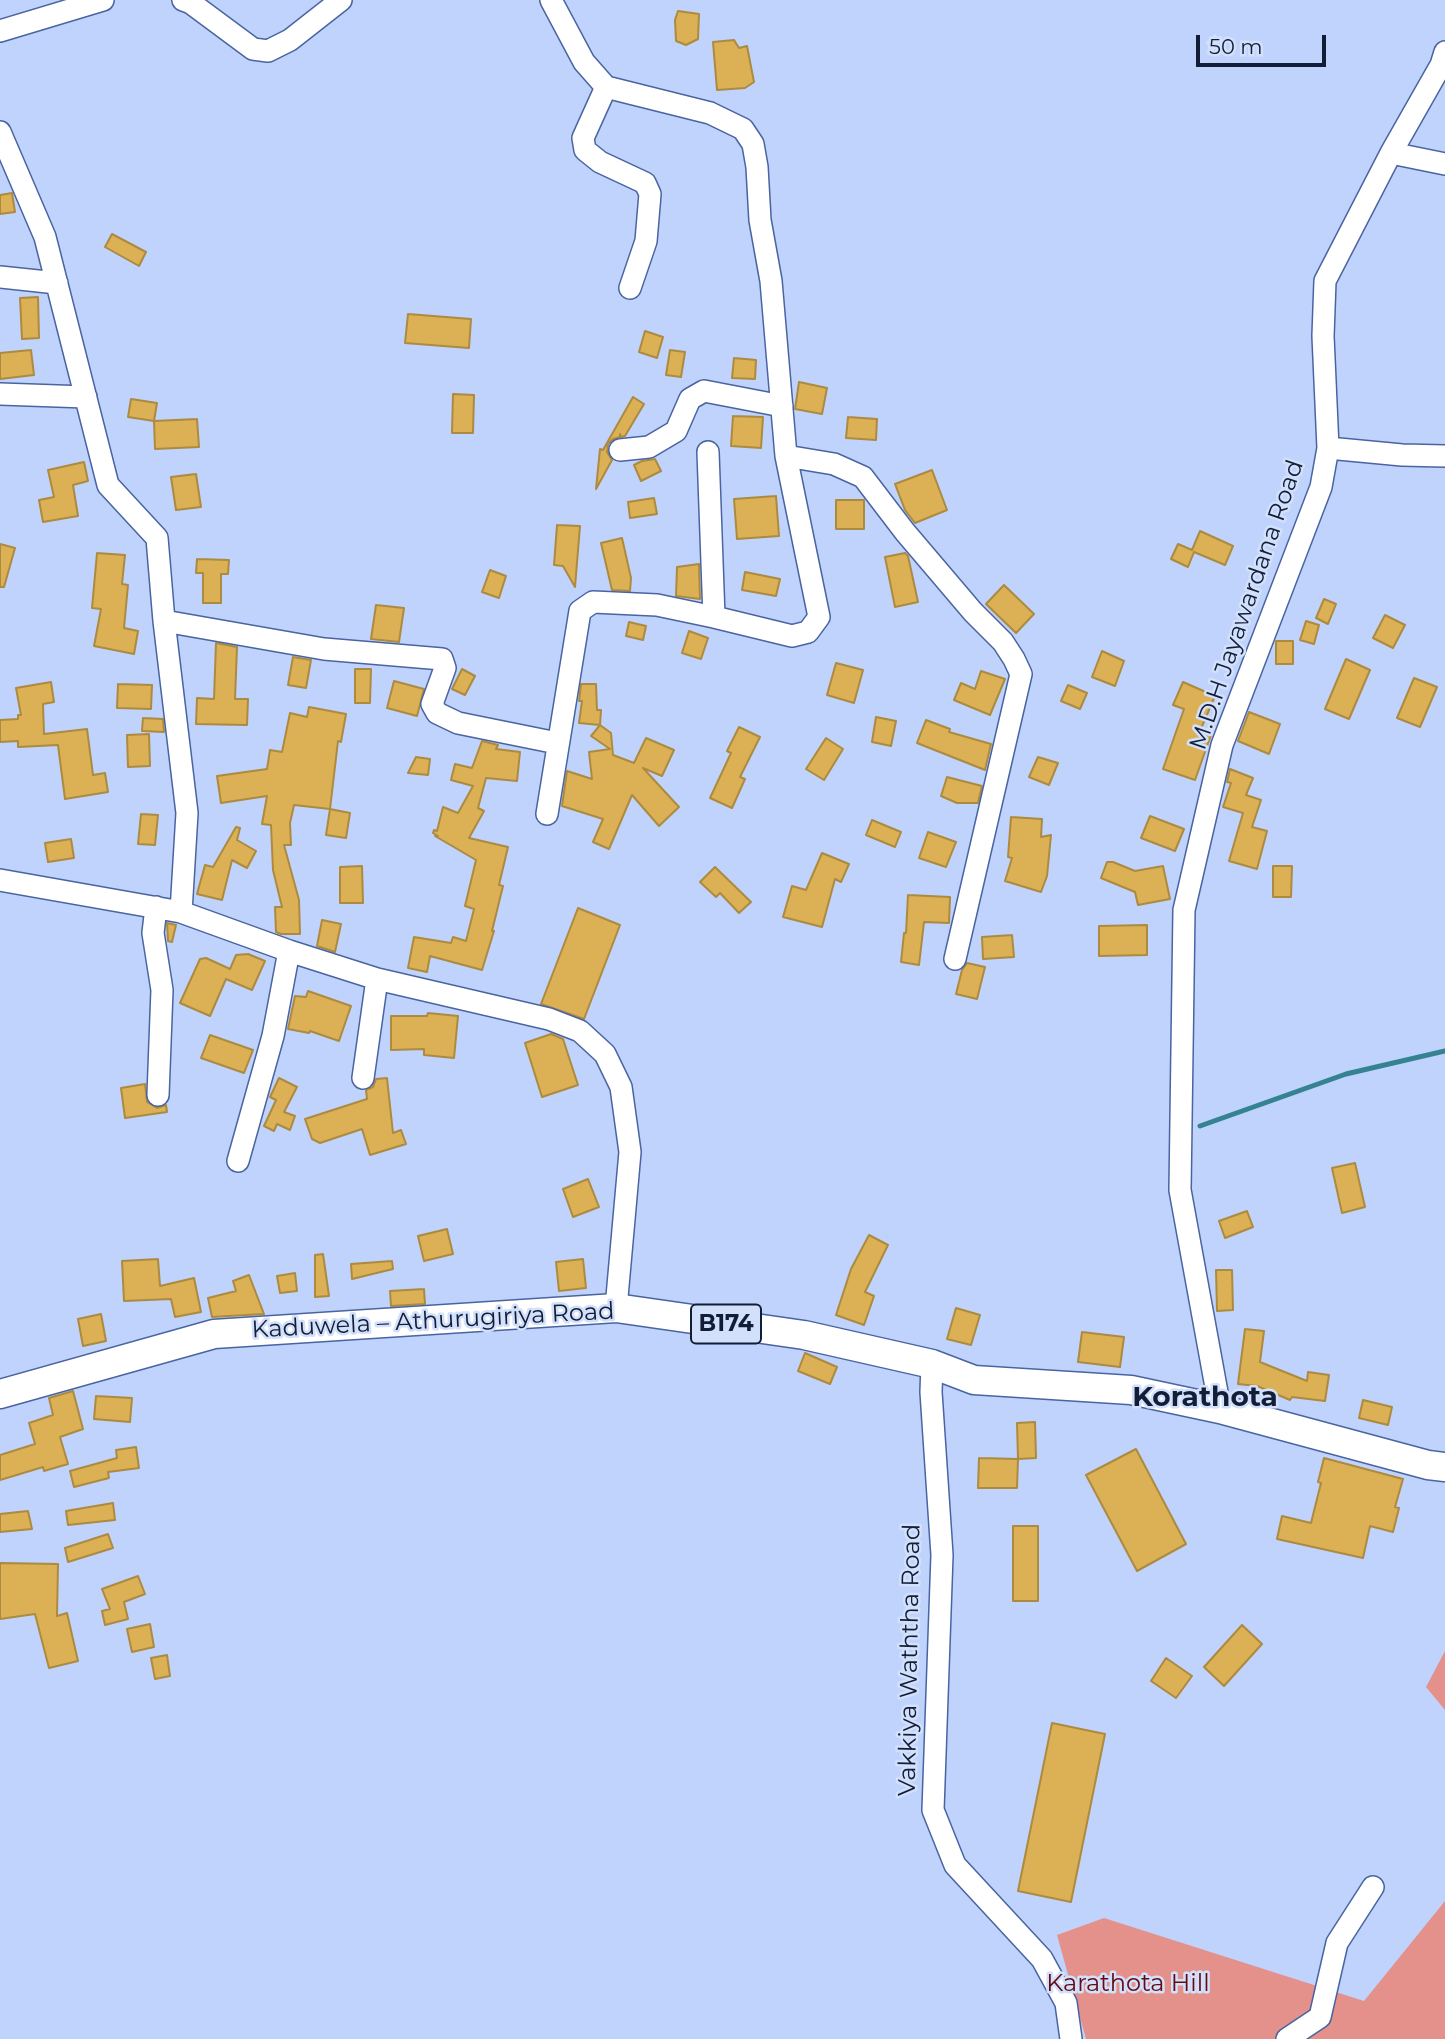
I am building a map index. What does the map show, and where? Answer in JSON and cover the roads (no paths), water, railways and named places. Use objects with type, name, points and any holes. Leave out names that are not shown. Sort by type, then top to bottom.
[{"type":"main road","name":"Kaduwela – Athurugiriya Road","points":[[0,1394],[214,1334],[616,1308],[804,1335],[932,1364],[974,1380],[1131,1390],[1220,1409],[1428,1465],[1445,1467]]},
{"type":"street","points":[[0,32],[103,0]]},
{"type":"street","points":[[183,0],[191,3],[253,49],[268,51],[290,40],[341,0]]},
{"type":"street","points":[[547,814],[580,611],[593,601],[657,606],[792,636],[808,632],[819,617],[786,456],[771,281],[760,220],[757,167],[752,144],[743,129],[709,113],[606,87],[584,62],[551,0]]},
{"type":"street","name":"M.D.H Jayawardana Road","points":[[1220,1409],[1180,1190],[1184,910],[1222,745],[1321,487],[1328,447],[1323,336],[1325,281],[1391,153],[1441,65],[1445,52]]},
{"type":"street","points":[[606,87],[583,138],[585,150],[600,162],[645,183],[650,194],[646,241],[630,288]]},
{"type":"street","points":[[0,132],[45,237],[108,485],[157,538],[187,813],[181,912]]},
{"type":"street","points":[[1391,153],[1445,164]]},
{"type":"street","points":[[0,277],[57,283]]},
{"type":"street","points":[[620,450],[649,447],[676,430],[690,399],[704,391],[782,406]]},
{"type":"street","points":[[0,394],[86,397]]},
{"type":"street","points":[[1328,447],[1402,455],[1445,456]]},
{"type":"street","points":[[708,452],[714,617]]},
{"type":"street","points":[[786,456],[834,464],[863,477],[972,612],[1003,642],[1021,674],[955,959]]},
{"type":"street","points":[[164,621],[324,649],[442,659],[445,668],[432,704],[437,713],[458,723],[557,743]]},
{"type":"street","points":[[0,880],[181,912],[377,979],[549,1020],[580,1031],[605,1054],[621,1087],[630,1152],[616,1308]]},
{"type":"street","points":[[156,907],[153,933],[162,990],[158,1095]]},
{"type":"street","points":[[237,1161],[273,1037],[289,951]]},
{"type":"street","points":[[363,1078],[377,979]]},
{"type":"street","name":"Vakkiya Waththa Road","points":[[932,1364],[931,1392],[942,1555],[933,1810],[955,1865],[1042,1959],[1066,2003],[1071,2039]]},
{"type":"street","points":[[1287,2039],[1320,2017],[1337,1943],[1373,1887]]},
{"type":"waterway","points":[[1200,1126],[1346,1074],[1445,1051]]},
{"type":"district","name":"Korathota","points":[[1205,1398]]},
{"type":"park label","name":"Karathota Hill","points":[[1128,1984]]}]
